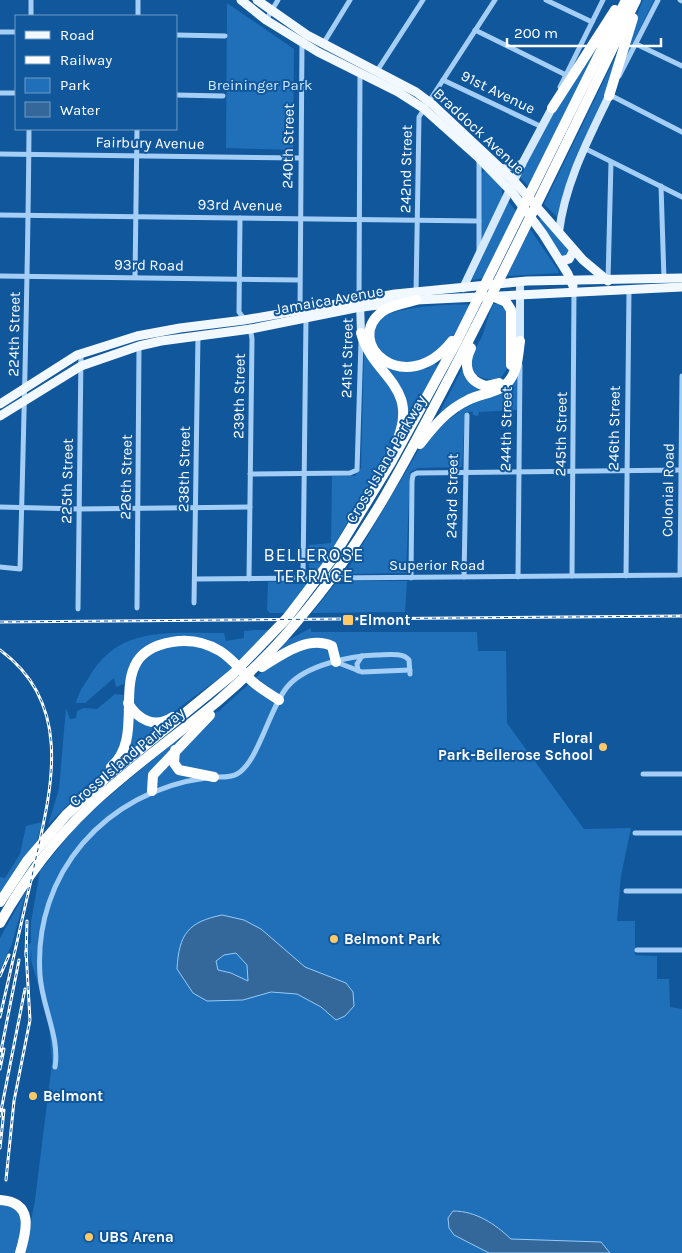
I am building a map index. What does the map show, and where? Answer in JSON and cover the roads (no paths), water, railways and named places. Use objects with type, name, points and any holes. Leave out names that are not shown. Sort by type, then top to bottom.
[{"type":"highway","points":[[552,108],[620,0]]},
{"type":"highway","name":"Cross Island Parkway","points":[[0,902],[46,837],[87,794],[244,663],[296,608],[332,559],[375,489],[466,323],[626,0]]},
{"type":"highway","name":"Cross Island Parkway","points":[[0,923],[29,876],[76,819],[103,793],[250,676],[321,592],[353,545],[425,424],[481,316],[636,0]]},
{"type":"highway","points":[[610,96],[628,32],[641,0]]},
{"type":"highway","points":[[416,296],[388,308],[373,323],[370,335],[373,348],[381,359],[388,363],[412,367],[431,361],[442,353],[466,323]]},
{"type":"highway","points":[[481,316],[467,358],[466,368],[476,382],[492,385],[505,378],[511,366],[512,313],[508,304],[498,297]]},
{"type":"highway","points":[[361,333],[370,356],[394,382],[403,410],[400,434],[375,489]]},
{"type":"highway","points":[[392,481],[434,426],[448,412],[466,400],[498,390],[508,383],[516,368],[520,341]]},
{"type":"highway","points":[[87,794],[125,749],[128,737],[128,683],[133,669],[142,657],[157,646],[174,641],[195,642],[214,648],[233,661],[278,700]]},
{"type":"highway","points":[[250,676],[288,650],[311,645],[332,646],[336,662]]},
{"type":"highway","points":[[152,791],[153,775],[176,749],[221,705],[233,688]]},
{"type":"highway","points":[[128,703],[140,718],[155,724],[164,722],[194,706]]},
{"type":"highway","points":[[176,749],[173,757],[177,768],[184,772],[214,777]]},
{"type":"highway","points":[[0,1200],[16,1205],[25,1217],[27,1227],[20,1253]]},
{"type":"main road","name":"Braddock Avenue","points":[[240,0],[266,20],[302,43],[360,74],[425,104],[501,168],[560,261],[571,280],[574,292]]},
{"type":"main road","name":"Braddock Avenue","points":[[257,0],[323,44],[416,92],[425,104],[479,158],[545,215],[582,260],[608,281]]},
{"type":"main road","points":[[560,261],[569,259],[574,250]]},
{"type":"main road","name":"Jamaica Avenue","points":[[416,296],[498,297],[600,291],[664,278],[682,278]]},
{"type":"main road","name":"Jamaica Avenue","points":[[0,404],[81,354],[138,336],[201,324],[244,320],[300,310],[520,282],[608,281],[629,285],[682,287]]},
{"type":"main road","points":[[600,291],[608,281]]},
{"type":"main road","name":"Jamaica Avenue","points":[[0,416],[81,366],[139,346],[198,335],[251,329],[360,303]]},
{"type":"street","points":[[31,0],[31,15]]},
{"type":"street","points":[[138,0],[138,15]]},
{"type":"street","points":[[266,20],[278,0]]},
{"type":"street","points":[[323,44],[350,0]]},
{"type":"street","points":[[377,71],[423,0]]},
{"type":"street","name":"242nd Street","points":[[416,296],[419,117],[425,104],[443,80],[495,0]]},
{"type":"street","points":[[546,0],[592,22]]},
{"type":"street","points":[[463,288],[603,0]]},
{"type":"street","points":[[560,232],[565,198],[584,148],[658,0]]},
{"type":"street","points":[[475,30],[566,75]]},
{"type":"street","points":[[0,32],[15,32]]},
{"type":"street","points":[[178,35],[225,36]]},
{"type":"street","name":"240th Street","points":[[300,310],[302,43]]},
{"type":"street","points":[[636,44],[682,66]]},
{"type":"street","name":"241st Street","points":[[304,473],[350,473],[357,470],[361,333],[359,220],[360,74]]},
{"type":"street","name":"91st Avenue","points":[[443,80],[542,127]]},
{"type":"street","points":[[0,93],[15,93]]},
{"type":"street","points":[[178,95],[224,96]]},
{"type":"street","points":[[610,96],[682,132]]},
{"type":"street","name":"224th Street","points":[[0,567],[20,569],[24,400],[26,387],[29,130]]},
{"type":"street","points":[[135,277],[137,130]]},
{"type":"street","points":[[584,148],[682,197]]},
{"type":"street","name":"Fairbury Avenue","points":[[0,154],[300,158]]},
{"type":"street","points":[[479,158],[480,255]]},
{"type":"street","points":[[608,281],[611,162]]},
{"type":"street","points":[[501,168],[522,164]]},
{"type":"street","points":[[660,186],[664,278]]},
{"type":"street","name":"93rd Avenue","points":[[0,215],[479,221]]},
{"type":"street","points":[[240,218],[239,312],[251,329]]},
{"type":"street","name":"93rd Road","points":[[0,276],[299,280]]},
{"type":"street","name":"244th Street","points":[[518,577],[520,282]]},
{"type":"street","name":"246th Street","points":[[626,576],[629,285]]},
{"type":"street","name":"245th Street","points":[[572,576],[574,292]]},
{"type":"street","points":[[303,578],[306,317]]},
{"type":"street","name":"239th Street","points":[[249,579],[251,329]]},
{"type":"street","name":"238th Street","points":[[194,603],[198,335]]},
{"type":"street","name":"226th Street","points":[[137,608],[139,346]]},
{"type":"street","name":"225th Street","points":[[78,609],[81,354]]},
{"type":"street","name":"Colonial Road","points":[[680,575],[682,376]]},
{"type":"street","name":"243rd Street","points":[[464,577],[467,414]]},
{"type":"street","points":[[411,578],[412,481],[413,475],[419,472],[681,470]]},
{"type":"street","points":[[250,474],[304,473]]},
{"type":"street","points":[[0,507],[21,509],[138,509],[250,507]]},
{"type":"street","name":"Superior Road","points":[[195,579],[680,575]]},
{"type":"street","points":[[358,672],[357,664],[362,656]]},
{"type":"street","points":[[55,1067],[56,1042],[44,1004],[40,973],[42,932],[50,900],[61,874],[82,843],[109,817],[152,791],[182,782],[233,776],[245,767],[278,700],[288,685],[300,675],[336,662],[362,656],[404,656],[409,660],[410,672],[358,672],[336,662]]},
{"type":"street","points":[[643,774],[682,774]]},
{"type":"street","points":[[635,833],[682,833]]},
{"type":"street","points":[[626,891],[682,891]]},
{"type":"street","points":[[636,950],[682,950]]},
{"type":"water","points":[[222,915],[244,920],[261,929],[305,967],[346,983],[353,992],[354,1006],[345,1016],[336,1020],[321,1007],[297,994],[271,992],[243,1000],[207,1001],[193,993],[177,969],[180,947],[183,938],[193,926]],"holes":[[[236,953],[247,965],[248,981],[231,973],[218,970],[216,961],[224,955]]]},
{"type":"water","points":[[453,1211],[470,1213],[485,1219],[511,1239],[601,1242],[610,1253],[489,1253],[454,1235],[449,1228],[448,1218]]},
{"type":"railway","points":[[0,622],[682,616]]},
{"type":"railway","points":[[0,650],[24,673],[40,698],[49,726],[52,755],[45,815],[0,1017]]},
{"type":"railway","points":[[26,956],[27,921]]},
{"type":"railway","points":[[6,1180],[14,1101],[30,1020],[26,951]]},
{"type":"railway","points":[[0,976],[9,955]]},
{"type":"railway","points":[[0,1056],[19,960]]},
{"type":"railway","points":[[0,1116],[25,989]]},
{"type":"railway","points":[[0,1069],[4,1049]]},
{"type":"railway","points":[[0,1148],[4,1110]]},
{"type":"place","name":"Elmont","points":[[348,620]]},
{"type":"place","name":"Floral Park-Bellerose School","points":[[603,747]]},
{"type":"place","name":"Belmont Park","points":[[334,939]]},
{"type":"place","name":"Belmont","points":[[33,1096]]},
{"type":"place","name":"UBS Arena","points":[[89,1237]]},
{"type":"district","name":"BELLEROSE TERRACE","points":[[314,565]]},
{"type":"park label","name":"Breininger Park","points":[[260,85]]}]
